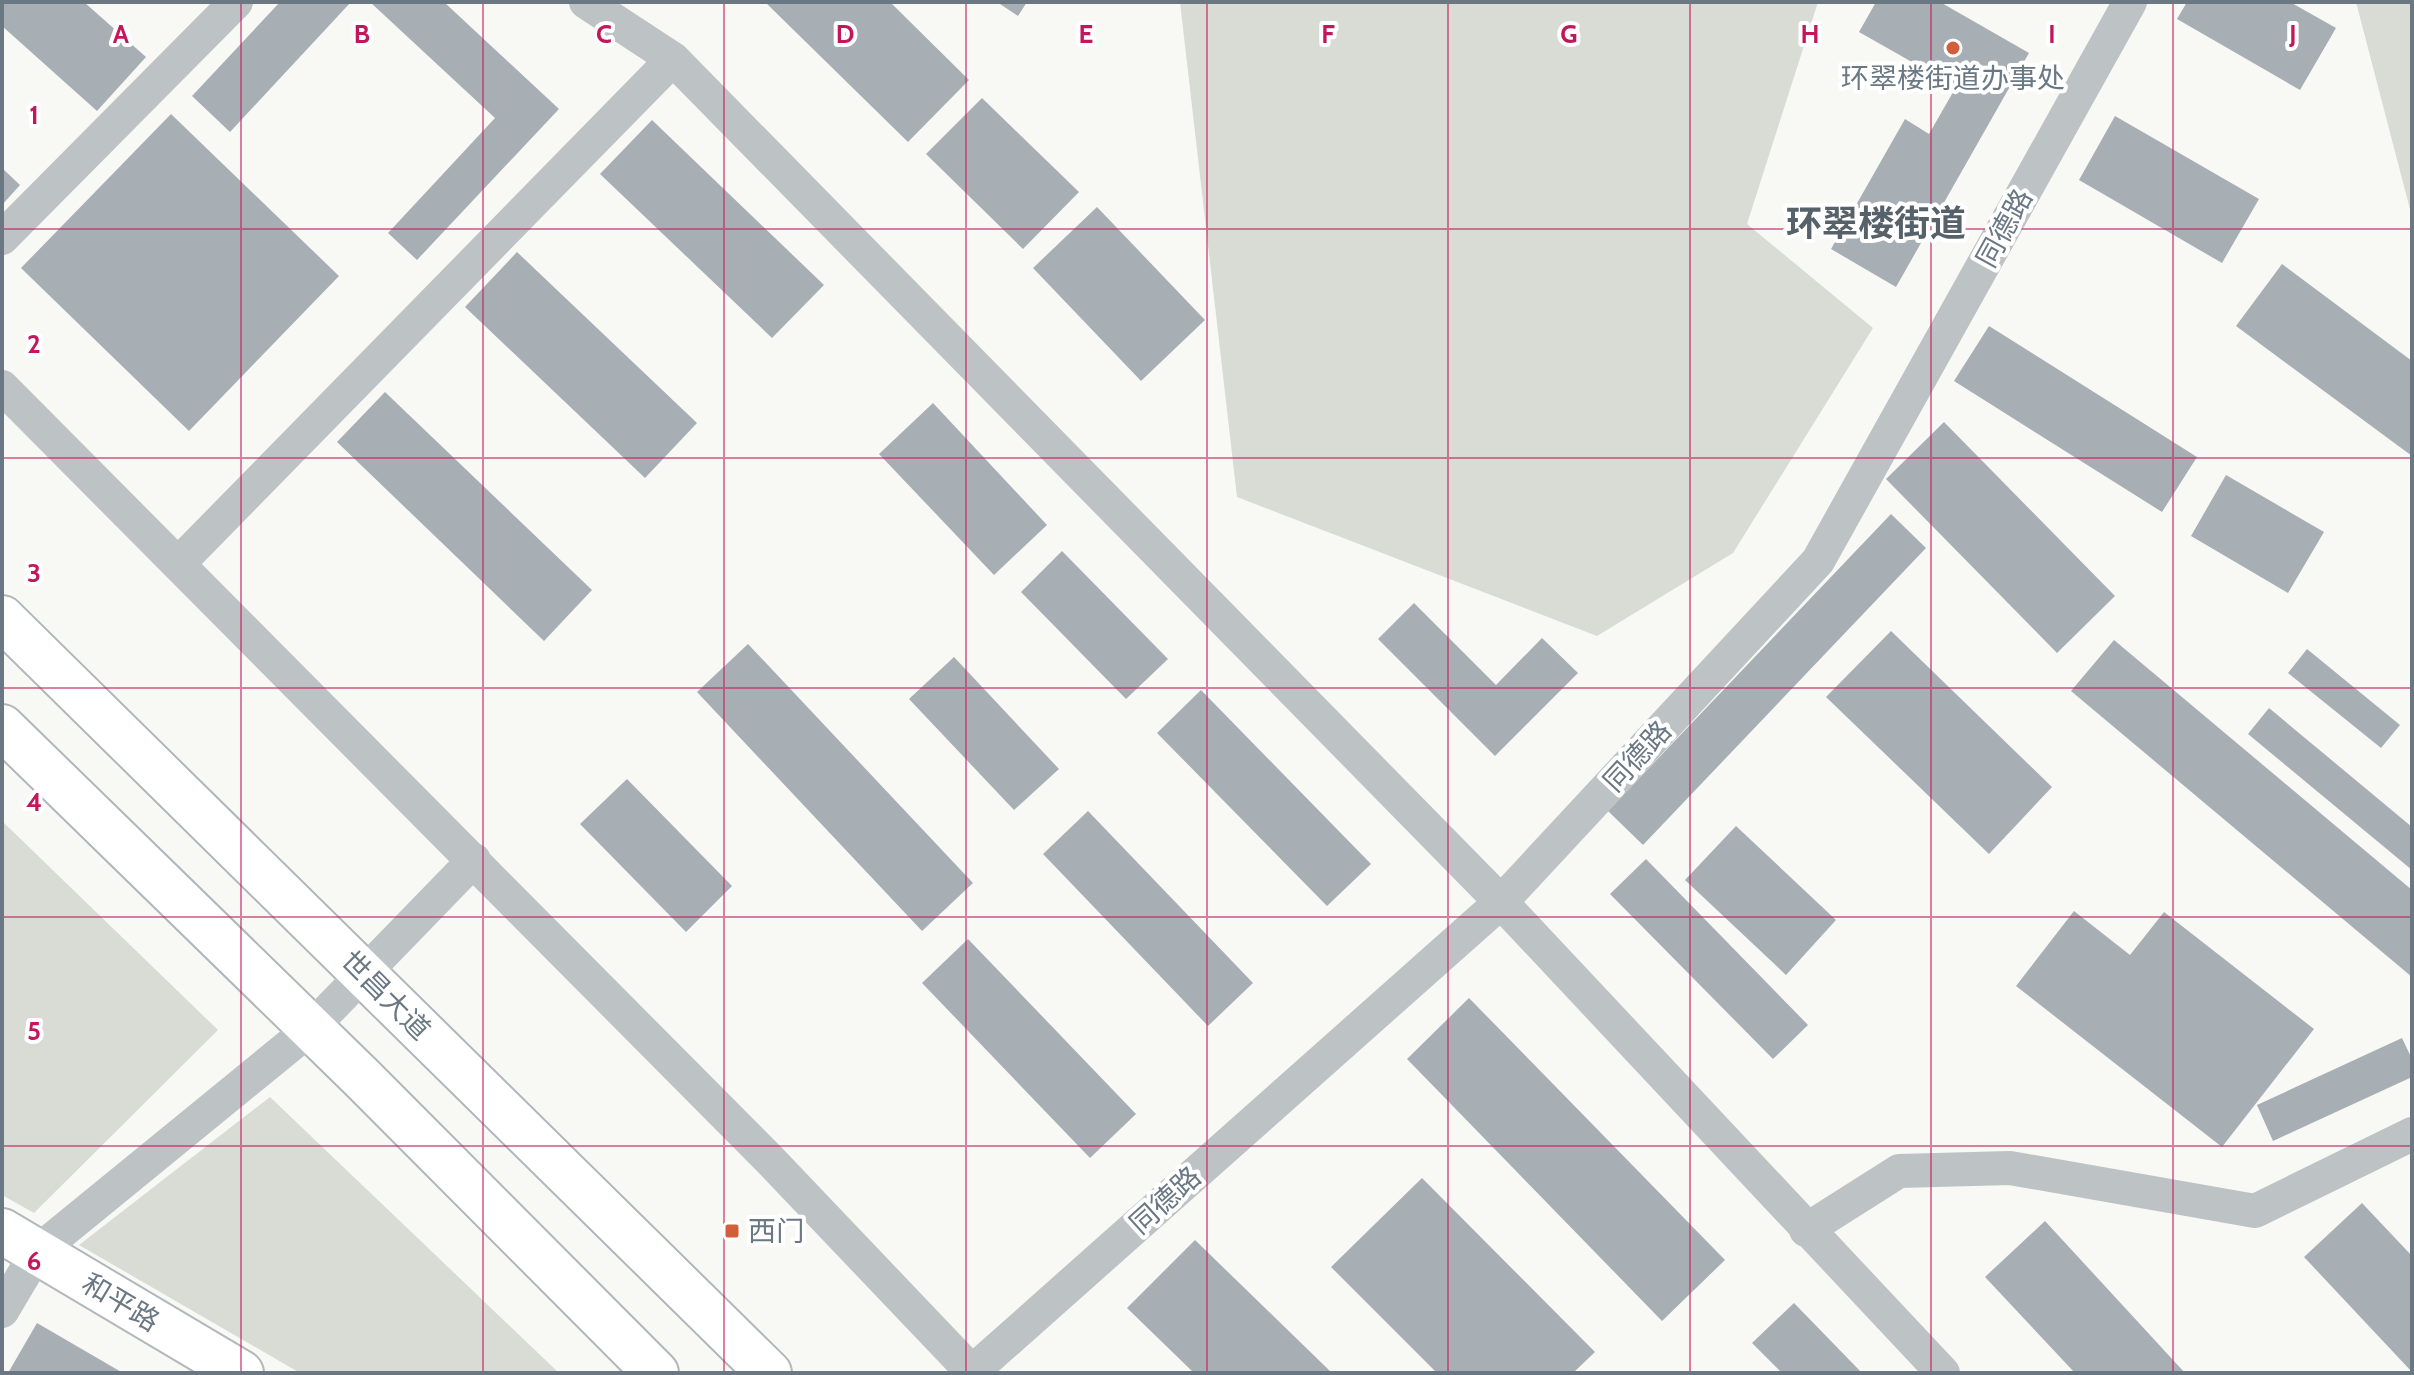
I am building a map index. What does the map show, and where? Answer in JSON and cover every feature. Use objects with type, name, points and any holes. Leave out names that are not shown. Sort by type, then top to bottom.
[{"type":"main road","name":"世昌大道","points":[[2,618],[769,1373]]},
{"type":"main road","points":[[2,727],[656,1373]]},
{"type":"main road","name":"和平路","points":[[19,1241],[241,1373]]},
{"type":"street","points":[[2,238],[236,2]]},
{"type":"street","points":[[586,2],[673,59],[1501,902],[1943,1373]]},
{"type":"street","name":"同德路","points":[[973,1372],[1501,902],[1818,561],[2130,2]]},
{"type":"street","points":[[178,564],[673,59]]},
{"type":"street","points":[[2,387],[474,860],[973,1372]]},
{"type":"street","points":[[2,1311],[19,1241],[310,1029],[474,860]]},
{"type":"street","points":[[1806,1230],[1899,1171],[2010,1168],[2255,1211],[2412,1134]]},
{"type":"shaded area","points":[[1180,2],[1818,2],[1747,224],[1873,328],[1733,553],[1597,636],[1237,497]]},
{"type":"shaded area","points":[[2356,2],[2412,2],[2412,217]]},
{"type":"shaded area","points":[[2,821],[218,1030],[34,1213],[2,1195]]},
{"type":"shaded area","points":[[270,1097],[559,1373],[300,1373],[79,1245]]},
{"type":"building","points":[[2,2],[84,2],[146,57],[97,111],[2,26]]},
{"type":"building","points":[[280,2],[351,2],[230,132],[192,96]]},
{"type":"building","points":[[370,2],[444,2],[559,109],[417,260],[388,233],[495,118]]},
{"type":"building","points":[[765,2],[890,2],[969,80],[908,142]]},
{"type":"building","points":[[997,2],[1027,2],[1018,16]]},
{"type":"building","points":[[1876,2],[1940,2],[2029,53],[1896,287],[1831,249],[1905,119],[1929,134],[1956,87],[1859,32]]},
{"type":"building","points":[[2187,2],[2290,2],[2336,28],[2300,90],[2177,19]]},
{"type":"building","points":[[982,98],[1079,192],[1023,249],[926,154]]},
{"type":"building","points":[[171,114],[339,276],[189,431],[21,268]]},
{"type":"building","points":[[2115,116],[2259,199],[2222,263],[2079,180]]},
{"type":"building","points":[[652,120],[824,285],[772,338],[600,174]]},
{"type":"building","points":[[2,168],[20,185],[2,205]]},
{"type":"building","points":[[1097,207],[1205,320],[1141,381],[1033,268]]},
{"type":"building","points":[[517,252],[697,423],[645,478],[465,307]]},
{"type":"building","points":[[2282,264],[2412,361],[2412,456],[2236,326]]},
{"type":"building","points":[[1989,326],[2197,457],[2162,512],[1954,381]]},
{"type":"building","points":[[385,392],[592,590],[544,641],[337,442]]},
{"type":"building","points":[[933,403],[1047,525],[994,575],[879,454]]},
{"type":"building","points":[[1944,422],[2115,596],[2057,653],[1886,479]]},
{"type":"building","points":[[2226,475],[2324,532],[2288,593],[2191,536]]},
{"type":"building","points":[[1891,514],[1926,548],[1643,845],[1608,811]]},
{"type":"building","points":[[1062,551],[1168,659],[1126,699],[1021,592]]},
{"type":"building","points":[[1414,603],[1496,685],[1542,638],[1578,673],[1495,756],[1378,639]]},
{"type":"building","points":[[1891,631],[2052,787],[1989,854],[1826,697]]},
{"type":"building","points":[[2114,640],[2412,890],[2412,977],[2071,691]]},
{"type":"building","points":[[748,644],[973,883],[922,931],[697,692]]},
{"type":"building","points":[[2307,649],[2400,725],[2381,748],[2288,673]]},
{"type":"building","points":[[954,657],[1059,769],[1014,810],[909,699]]},
{"type":"building","points":[[1201,690],[1371,864],[1327,906],[1157,733]]},
{"type":"building","points":[[2269,708],[2412,827],[2412,870],[2248,734]]},
{"type":"building","points":[[627,779],[732,886],[686,932],[580,824]]},
{"type":"building","points":[[1088,811],[1253,983],[1208,1026],[1043,854]]},
{"type":"building","points":[[1736,826],[1836,920],[1786,975],[1685,880]]},
{"type":"building","points":[[1646,859],[1808,1025],[1773,1059],[1610,894]]},
{"type":"building","points":[[2074,911],[2130,955],[2164,912],[2314,1029],[2222,1147],[2016,986]]},
{"type":"building","points":[[968,939],[1136,1114],[1090,1158],[922,983]]},
{"type":"building","points":[[1469,998],[1725,1260],[1662,1321],[1407,1059]]},
{"type":"building","points":[[2402,1038],[2412,1059],[2412,1077],[2273,1141],[2257,1105]]},
{"type":"building","points":[[1422,1178],[1595,1352],[1573,1373],[1437,1373],[1331,1267]]},
{"type":"building","points":[[2362,1203],[2412,1256],[2412,1372],[2304,1257]]},
{"type":"building","points":[[2045,1221],[2185,1373],[2075,1373],[1985,1277]]},
{"type":"building","points":[[1195,1240],[1332,1373],[1194,1373],[1127,1308]]},
{"type":"building","points":[[1794,1303],[1862,1373],[1782,1373],[1752,1343]]},
{"type":"building","points":[[37,1323],[123,1373],[8,1373]]},
{"type":"place","name":"环翠楼街道办事处","points":[[1953,48]]},
{"type":"place","name":"西门","points":[[732,1231]]},
{"type":"district","name":"环翠楼街道","points":[[1876,223]]}]
